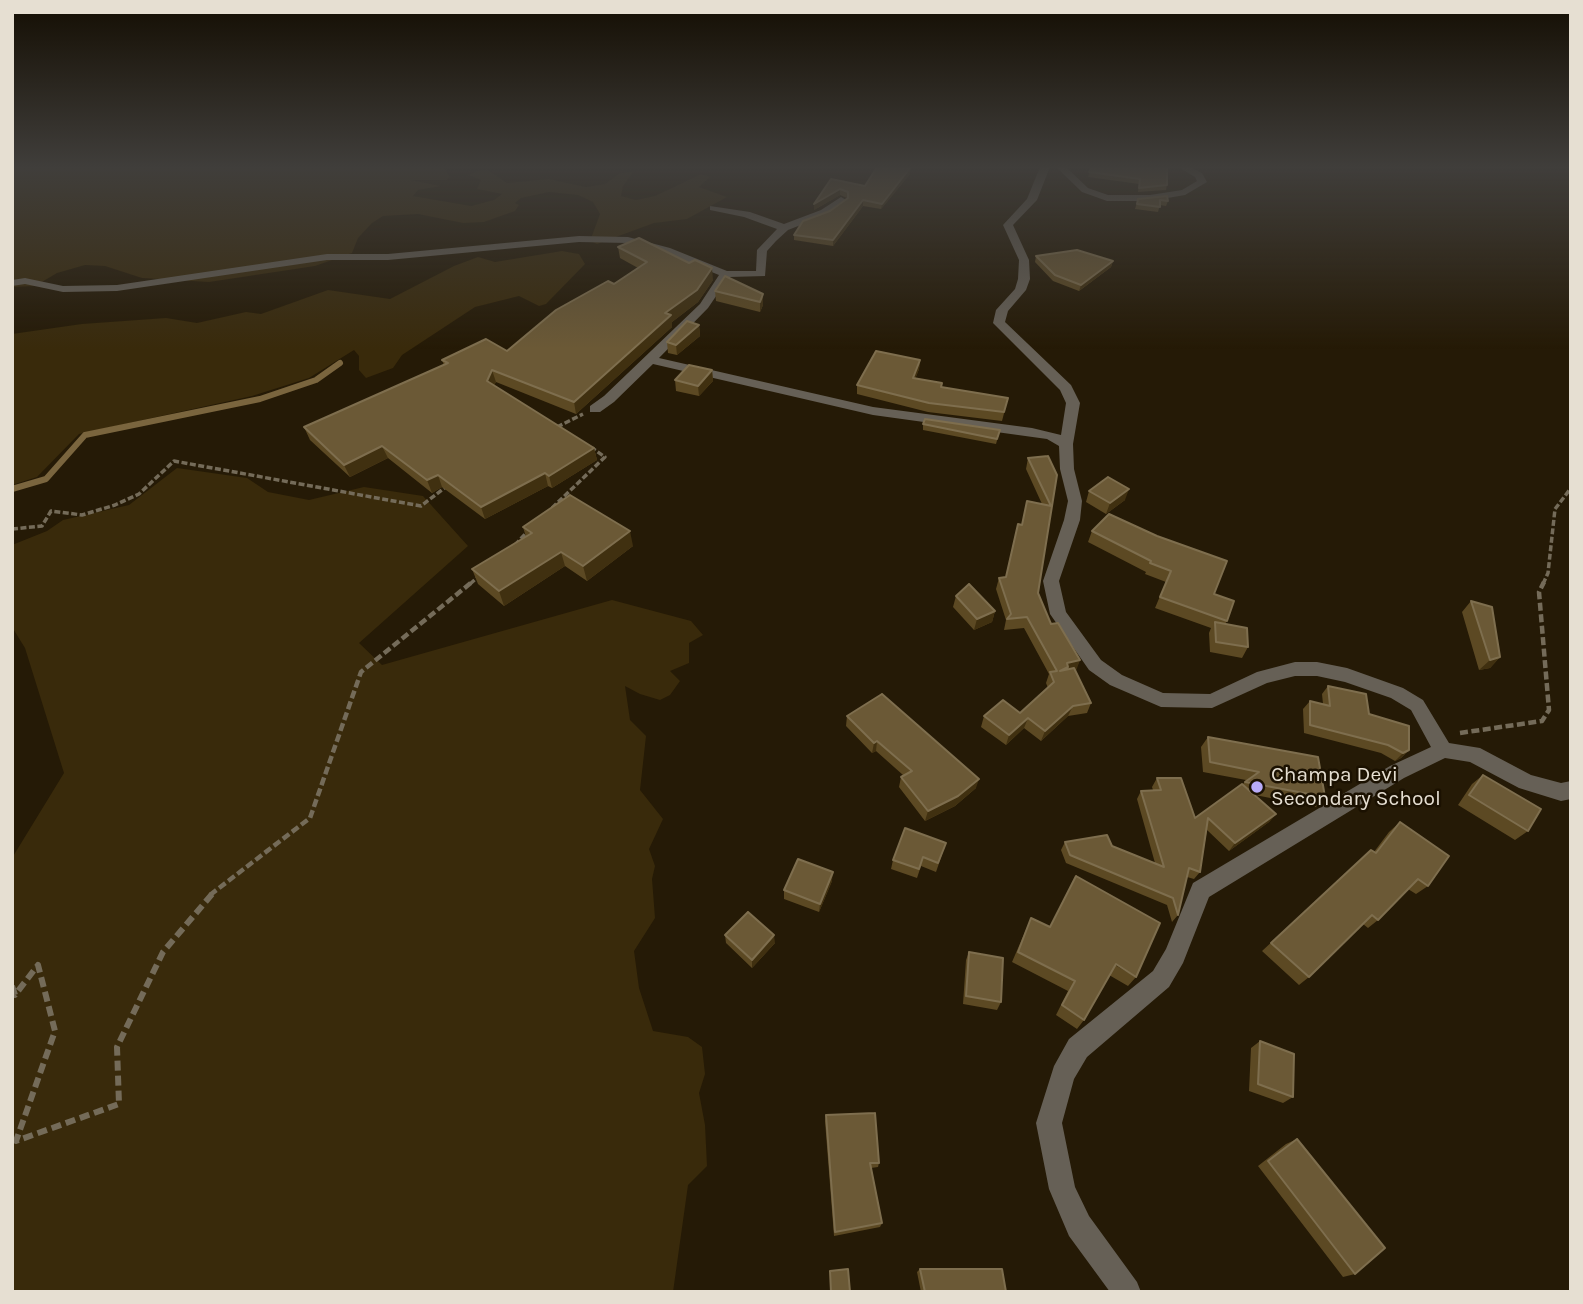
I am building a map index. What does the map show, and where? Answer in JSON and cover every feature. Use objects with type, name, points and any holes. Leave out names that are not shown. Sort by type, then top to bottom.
[{"type":"street","points":[[12,284],[26,281],[63,289],[117,288],[327,257],[387,257],[579,239],[628,240],[649,244],[726,274],[761,274],[762,250],[783,228]]},
{"type":"street","points":[[1009,228],[1024,260],[1024,279],[1020,290],[1002,310],[999,323],[1066,388],[1073,403],[1066,444],[1066,469],[1076,501],[1051,581],[1058,614],[1096,665],[1116,680],[1161,700],[1185,703],[1212,701],[1263,677],[1295,669],[1317,668],[1347,675],[1397,693],[1417,705],[1443,750]]},
{"type":"street","points":[[595,409],[609,400],[704,306],[726,274]]},
{"type":"street","points":[[650,360],[873,411],[1032,432],[1051,436],[1066,444]]},
{"type":"street","points":[[1127,1292],[1079,1226],[1062,1189],[1049,1123],[1063,1075],[1078,1048],[1161,979],[1175,955],[1186,920],[1201,890],[1397,772],[1443,750],[1473,754],[1526,782],[1561,792],[1571,790]]},
{"type":"path","points":[[547,432],[595,409]]},
{"type":"path","points":[[558,426],[568,432]]},
{"type":"path","points":[[545,515],[605,457],[586,445]]},
{"type":"path","points":[[12,529],[42,526],[51,512],[82,514],[114,505],[139,494],[174,461],[421,506],[452,482]]},
{"type":"path","points":[[1443,750],[1453,734],[1542,721],[1549,709],[1539,592],[1548,573],[1555,509],[1571,488]]},
{"type":"path","points":[[506,554],[536,525]]},
{"type":"path","points":[[12,986],[15,995],[38,965],[55,1031],[16,1140],[119,1104],[117,1047],[163,952],[205,899],[310,818],[361,672],[485,572]]},
{"type":"shaded area","points":[[12,228],[367,228],[358,238],[352,253],[315,266],[209,282],[142,278],[105,266],[85,265],[57,273],[35,286],[12,287]]},
{"type":"shaded area","points":[[595,228],[641,228],[597,244],[590,241]]},
{"type":"shaded area","points":[[562,251],[579,254],[585,264],[546,304],[539,306],[519,296],[475,307],[402,355],[393,368],[366,378],[359,370],[359,356],[354,350],[309,378],[252,396],[79,434],[37,477],[12,485],[12,334],[82,324],[166,318],[197,323],[246,312],[261,314],[328,290],[390,299],[454,266],[478,257],[495,262]]},
{"type":"shaded area","points":[[177,468],[247,478],[268,492],[309,500],[364,487],[423,496],[468,546],[359,643],[382,665],[612,600],[691,621],[703,635],[689,643],[689,663],[670,671],[680,681],[670,695],[660,700],[625,686],[630,720],[646,736],[640,790],[663,819],[649,849],[655,866],[652,879],[655,918],[634,951],[639,988],[653,1031],[688,1037],[702,1047],[705,1074],[699,1093],[705,1125],[707,1166],[688,1185],[673,1292],[12,1292],[12,858],[64,773],[25,648],[12,627],[12,545],[47,531],[63,520],[129,505]]},
{"type":"building","points":[[799,228],[842,228],[833,240],[794,235]]},
{"type":"building","points":[[639,238],[689,263],[695,260],[712,268],[697,290],[665,313],[671,315],[574,402],[492,370],[487,381],[594,448],[549,476],[545,473],[481,507],[438,475],[427,480],[382,446],[344,465],[304,427],[448,363],[442,360],[486,339],[507,351],[556,310],[608,281],[614,284],[647,262],[618,247]]},
{"type":"building","points":[[1077,250],[1113,261],[1081,285],[1055,275],[1036,256]]},
{"type":"building","points":[[725,276],[763,294],[760,302],[715,291]]},
{"type":"building","points":[[687,321],[699,325],[676,345],[667,342]]},
{"type":"building","points":[[876,351],[920,360],[913,378],[942,383],[941,387],[1008,398],[1004,412],[929,403],[857,385]]},
{"type":"building","points":[[689,365],[712,370],[698,386],[675,380]]},
{"type":"building","points":[[925,419],[1000,430],[997,439],[923,424]]},
{"type":"building","points":[[1048,456],[1057,475],[1038,593],[1051,624],[1058,623],[1080,660],[1067,663],[1068,667],[1060,671],[1074,668],[1091,703],[1073,706],[1045,731],[1028,718],[1009,735],[984,716],[1003,700],[1020,713],[1054,682],[1050,672],[1057,671],[1027,617],[1007,619],[1011,614],[999,578],[1006,577],[1018,524],[1022,525],[1027,501],[1051,506],[1028,458]]},
{"type":"building","points":[[1108,477],[1129,489],[1110,503],[1089,491]]},
{"type":"building","points":[[570,495],[630,531],[583,566],[561,552],[499,591],[472,569],[532,533],[523,527]]},
{"type":"building","points":[[1109,514],[1157,536],[1227,561],[1214,594],[1234,601],[1227,621],[1160,597],[1171,571],[1150,563],[1151,561],[1092,531]]},
{"type":"building","points":[[969,584],[995,611],[977,619],[956,596]]},
{"type":"building","points":[[1471,601],[1492,607],[1500,657],[1490,660]]},
{"type":"building","points":[[1215,622],[1247,628],[1248,647],[1216,642]]},
{"type":"building","points":[[1328,686],[1366,694],[1369,714],[1409,726],[1409,750],[1403,753],[1388,745],[1310,725],[1310,701],[1330,706]]},
{"type":"building","points":[[882,694],[979,779],[958,796],[928,811],[901,777],[912,771],[877,741],[874,743],[847,716]]},
{"type":"building","points":[[1208,737],[1318,757],[1325,797],[1245,782],[1259,772],[1210,762]]},
{"type":"building","points":[[1483,775],[1541,809],[1528,831],[1469,795]]},
{"type":"building","points":[[1157,778],[1181,778],[1195,818],[1242,784],[1276,814],[1235,843],[1208,818],[1200,872],[1189,868],[1178,915],[1173,898],[1070,855],[1065,842],[1107,835],[1112,846],[1164,867],[1141,791],[1161,790]]},
{"type":"building","points":[[1400,822],[1449,856],[1428,886],[1418,879],[1378,920],[1372,915],[1309,977],[1271,943],[1371,850],[1376,853]]},
{"type":"building","points":[[905,828],[946,843],[938,863],[923,857],[919,869],[893,860]]},
{"type":"building","points":[[798,859],[833,872],[820,904],[784,890]]},
{"type":"building","points":[[1076,876],[1160,923],[1136,977],[1116,964],[1084,1020],[1062,1005],[1075,981],[1018,952],[1031,918],[1050,927]]},
{"type":"building","points":[[748,912],[774,935],[752,960],[725,935]]},
{"type":"building","points":[[969,952],[1003,958],[1001,1002],[966,996]]},
{"type":"building","points":[[1260,1041],[1294,1054],[1293,1097],[1258,1084]]},
{"type":"building","points":[[875,1113],[879,1163],[870,1163],[882,1223],[835,1232],[826,1115]]},
{"type":"building","points":[[1297,1139],[1385,1248],[1355,1274],[1268,1161]]},
{"type":"building","points":[[848,1269],[850,1292],[831,1292],[830,1271]]},
{"type":"building","points":[[920,1269],[1002,1269],[1006,1292],[925,1292]]},
{"type":"waterway","points":[[12,489],[46,479],[85,435],[260,399],[316,380],[340,363]]},
{"type":"place","name":"Champa Devi Secondary School","points":[[1257,787]]}]
